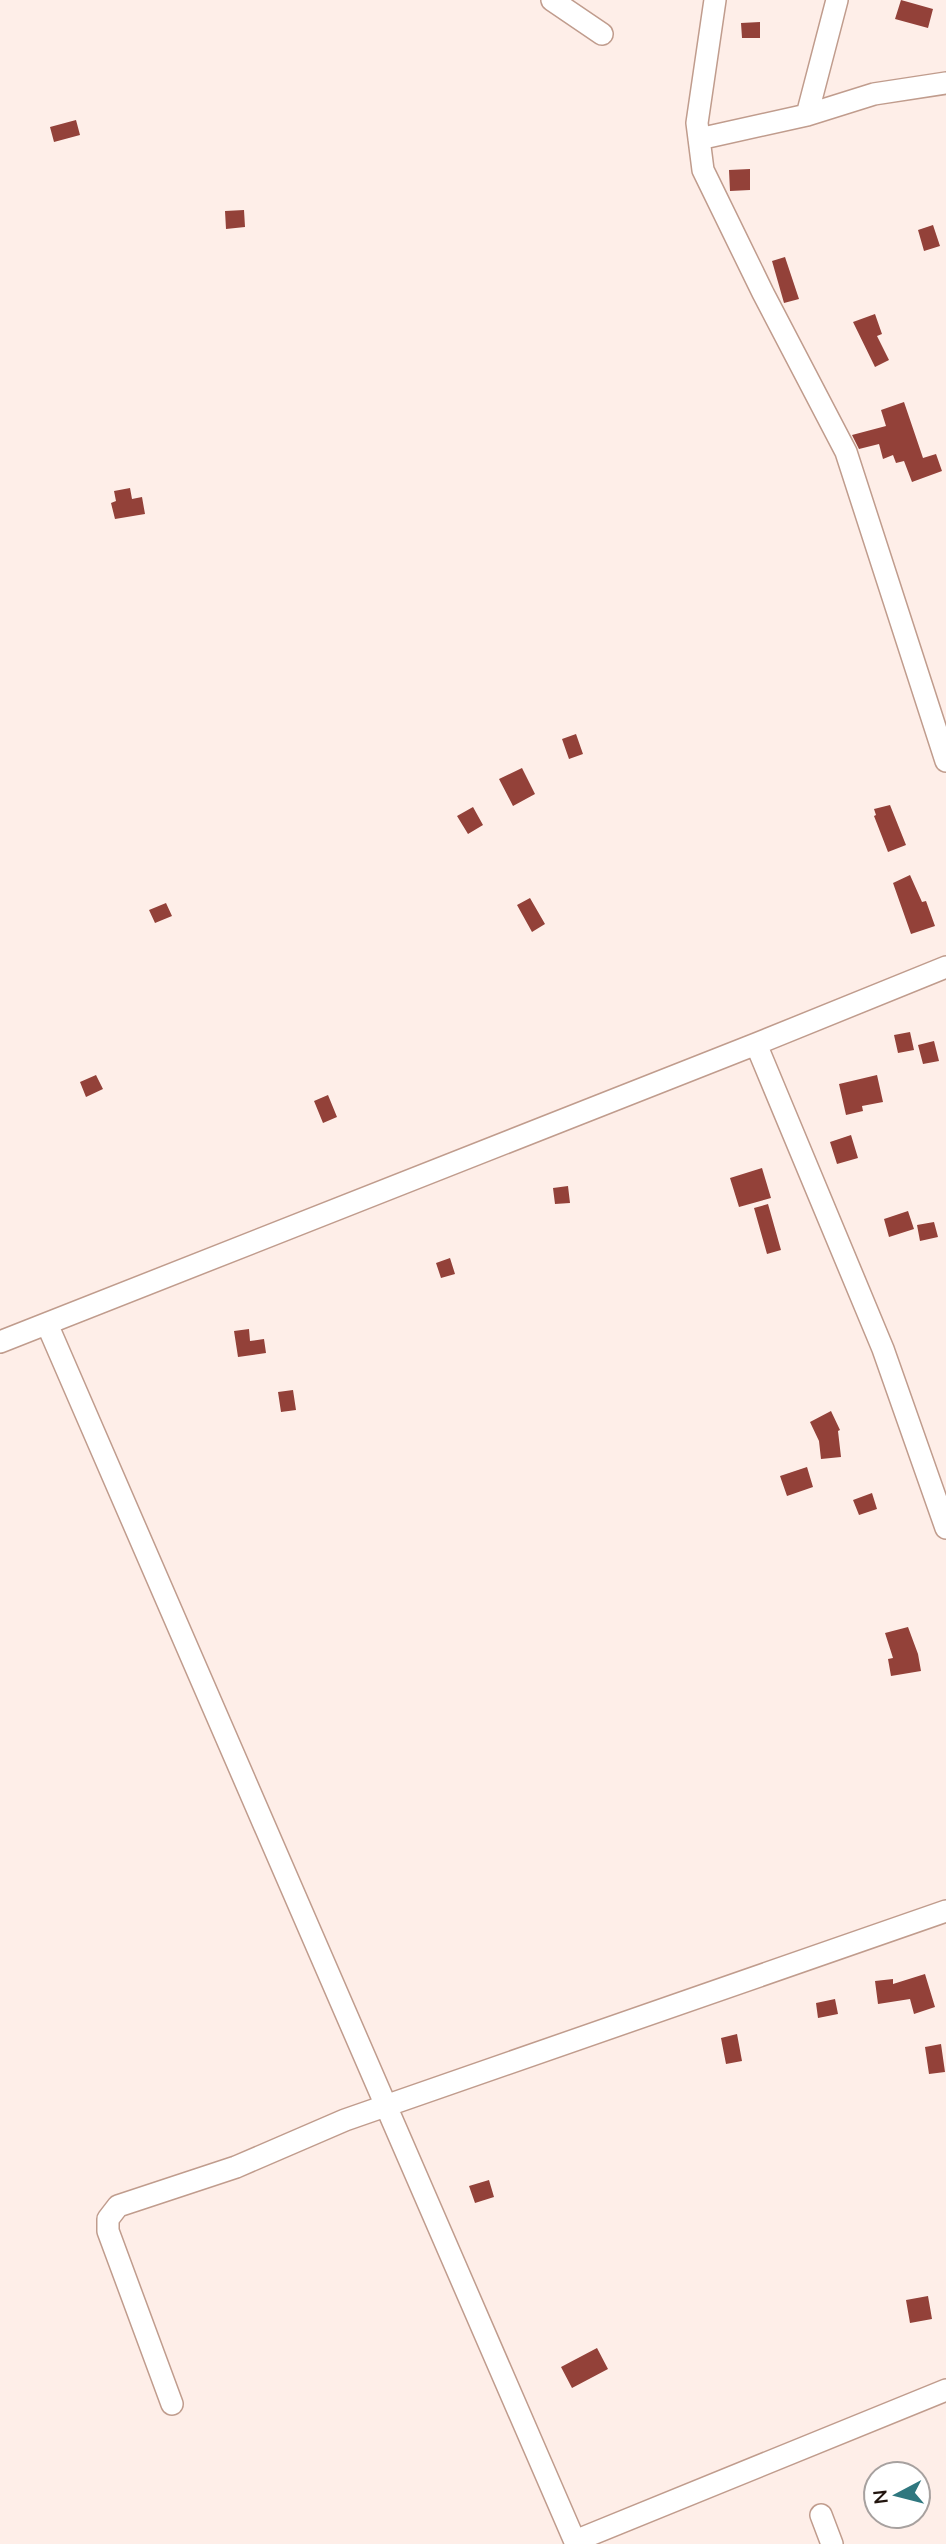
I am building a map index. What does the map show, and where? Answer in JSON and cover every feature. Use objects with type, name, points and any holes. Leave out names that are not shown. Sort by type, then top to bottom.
[{"type":"street","points":[[551,0],[602,34]]},
{"type":"street","points":[[715,0],[697,123],[703,170],[763,293],[846,452],[946,761]]},
{"type":"street","points":[[807,115],[837,0]]},
{"type":"street","points":[[699,139],[807,115],[874,94],[946,83]]},
{"type":"street","points":[[0,1342],[946,967]]},
{"type":"street","points":[[756,1044],[883,1349],[946,1528]]},
{"type":"street","points":[[47,1324],[575,2543],[946,2390]]},
{"type":"street","points":[[172,2404],[108,2231],[108,2219],[118,2206],[236,2166],[385,2105],[946,1911]]},
{"type":"street","points":[[821,2515],[832,2544]]},
{"type":"building","points":[[901,0],[933,9],[928,28],[895,19]]},
{"type":"building","points":[[760,22],[760,38],[742,38],[741,23]]},
{"type":"building","points":[[76,120],[80,135],[54,142],[50,127]]},
{"type":"building","points":[[750,169],[750,190],[730,191],[729,170]]},
{"type":"building","points":[[244,210],[245,227],[226,229],[225,211]]},
{"type":"building","points":[[933,225],[940,246],[924,251],[918,230]]},
{"type":"building","points":[[785,257],[799,299],[784,303],[772,261]]},
{"type":"building","points":[[875,314],[882,334],[877,336],[889,360],[875,367],[853,322]]},
{"type":"building","points":[[904,402],[923,458],[936,454],[942,471],[912,482],[904,461],[896,463],[893,455],[883,459],[879,444],[859,449],[852,435],[886,426],[881,410]]},
{"type":"building","points":[[130,488],[132,499],[142,497],[145,514],[115,519],[111,503],[116,501],[114,491]]},
{"type":"building","points":[[576,734],[583,754],[569,759],[562,739]]},
{"type":"building","points":[[522,768],[535,794],[513,806],[499,779]]},
{"type":"building","points":[[890,805],[906,845],[888,852],[874,816],[874,809]]},
{"type":"building","points":[[473,807],[483,825],[468,834],[457,816]]},
{"type":"building","points":[[910,875],[922,902],[926,901],[935,926],[911,934],[893,883]]},
{"type":"building","points":[[530,898],[545,924],[532,932],[517,905]]},
{"type":"building","points":[[166,903],[172,916],[155,923],[149,910]]},
{"type":"building","points":[[910,1032],[914,1050],[898,1053],[894,1035]]},
{"type":"building","points":[[934,1041],[939,1061],[923,1064],[918,1045]]},
{"type":"building","points":[[96,1075],[103,1089],[86,1097],[80,1082]]},
{"type":"building","points":[[877,1075],[883,1102],[862,1106],[863,1111],[846,1115],[839,1084]]},
{"type":"building","points":[[328,1095],[337,1117],[323,1123],[314,1101]]},
{"type":"building","points":[[851,1135],[858,1158],[837,1164],[830,1142]]},
{"type":"building","points":[[762,1168],[771,1198],[739,1207],[730,1178]]},
{"type":"building","points":[[568,1186],[570,1203],[555,1204],[553,1188]]},
{"type":"building","points":[[768,1204],[781,1250],[767,1254],[754,1208]]},
{"type":"building","points":[[908,1211],[914,1229],[889,1237],[884,1219]]},
{"type":"building","points":[[934,1222],[938,1237],[920,1241],[917,1225]]},
{"type":"building","points":[[450,1258],[455,1274],[441,1278],[436,1263]]},
{"type":"building","points":[[249,1329],[250,1341],[264,1339],[266,1353],[238,1357],[234,1331]]},
{"type":"building","points":[[293,1390],[296,1410],[281,1412],[278,1392]]},
{"type":"building","points":[[831,1411],[840,1430],[841,1457],[821,1459],[819,1441],[810,1422]]},
{"type":"building","points":[[807,1467],[813,1487],[787,1496],[780,1476]]},
{"type":"building","points":[[872,1493],[877,1509],[859,1515],[853,1500]]},
{"type":"building","points":[[908,1627],[921,1671],[891,1676],[888,1659],[893,1658],[885,1633]]},
{"type":"building","points":[[925,1974],[935,2007],[914,2014],[910,1999],[878,2004],[875,1981],[893,1979],[893,1984]]},
{"type":"building","points":[[835,1999],[838,2014],[818,2018],[816,2003]]},
{"type":"building","points":[[737,2034],[742,2061],[726,2064],[721,2038]]},
{"type":"building","points":[[941,2044],[945,2072],[929,2074],[925,2047]]},
{"type":"building","points":[[489,2180],[494,2197],[475,2203],[469,2186]]},
{"type":"building","points":[[928,2296],[932,2319],[910,2323],[906,2300]]},
{"type":"building","points":[[597,2348],[608,2369],[572,2388],[561,2367]]}]
